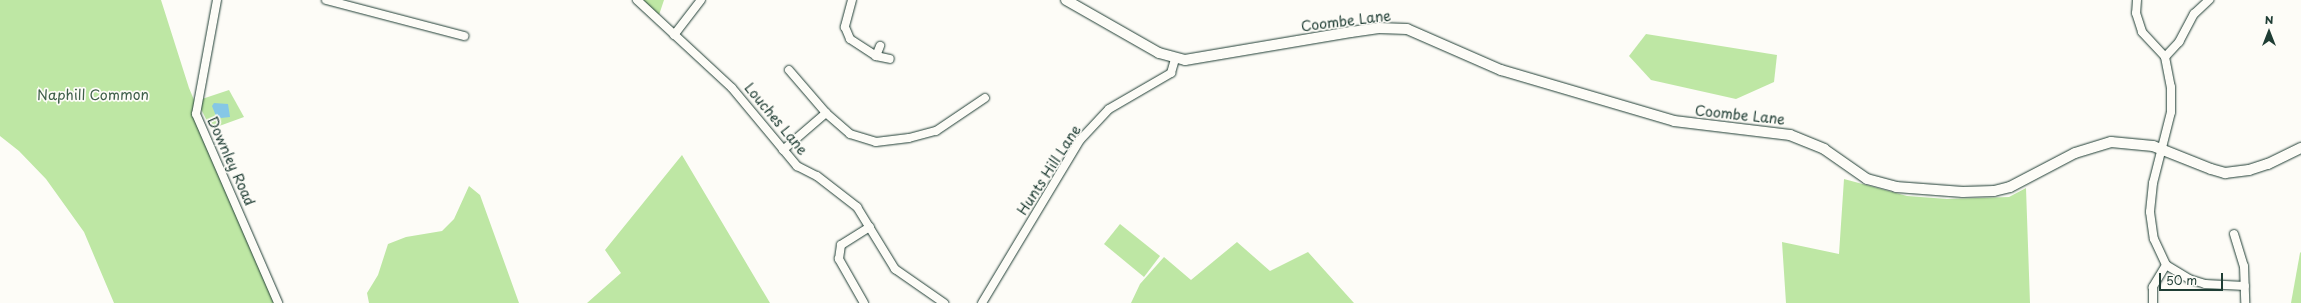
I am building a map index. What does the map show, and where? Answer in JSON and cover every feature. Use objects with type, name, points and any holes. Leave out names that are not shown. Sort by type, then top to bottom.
[{"type":"street","name":"Downley Road","points":[[218,0],[196,114],[278,303]]},
{"type":"street","points":[[326,0],[464,36]]},
{"type":"street","name":"Louches Lane","points":[[637,0],[732,88],[797,166],[817,176],[857,207],[895,268],[944,303]]},
{"type":"street","points":[[674,35],[701,0]]},
{"type":"street","points":[[852,0],[845,27],[850,39],[876,56],[890,59]]},
{"type":"street","points":[[1066,0],[1159,53],[1180,59]]},
{"type":"street","points":[[2137,0],[2136,14],[2142,32],[2165,57],[2171,87],[2171,112],[2163,150],[2153,183],[2150,212],[2154,239],[2166,265],[2189,279],[2204,284],[2244,286]]},
{"type":"street","points":[[2165,57],[2179,42],[2194,14],[2209,0]]},
{"type":"street","name":"Coombe Lane","points":[[1180,59],[1379,28],[1407,29],[1501,70],[1674,121],[1790,135],[1824,149],[1867,179],[1896,187],[1963,192],[1994,191],[2010,187],[2091,146],[2111,142],[2130,142],[2163,150],[2211,169],[2226,173],[2255,168],[2301,148]]},
{"type":"street","points":[[876,56],[880,46]]},
{"type":"street","name":"Hunts Hill Lane","points":[[982,303],[1080,140],[1109,109],[1171,73],[1180,59]]},
{"type":"street","points":[[789,70],[826,113],[850,134],[876,142],[909,138],[936,131],[985,98]]},
{"type":"street","points":[[783,150],[826,113]]},
{"type":"street","points":[[864,303],[839,259],[841,245],[870,227]]},
{"type":"street","points":[[2234,234],[2244,266],[2245,303]]},
{"type":"street","points":[[2153,303],[2152,287],[2166,265]]},
{"type":"green space","name":"Naphill Common","points":[[0,0],[161,0],[189,88],[280,303],[114,303],[84,232],[46,179],[19,151],[0,136]]},
{"type":"green space","points":[[643,0],[664,0],[659,15]]},
{"type":"green space","points":[[1646,34],[1777,55],[1774,82],[1736,99],[1651,80],[1629,56]]},
{"type":"green space","points":[[229,90],[244,117],[211,129],[201,109],[202,99]]},
{"type":"green space","points":[[682,155],[770,303],[587,303],[621,273],[605,250]]},
{"type":"green space","points":[[1844,179],[1907,196],[1947,199],[2009,197],[2026,188],[2030,303],[1786,303],[1782,242],[1839,254]]},
{"type":"green space","points":[[469,186],[480,195],[519,303],[369,303],[367,293],[378,275],[388,244],[406,237],[442,231],[454,219]]},
{"type":"green space","points":[[1120,224],[1160,256],[1144,277],[1104,244]]},
{"type":"green space","points":[[1237,242],[1270,271],[1308,252],[1354,303],[1131,303],[1140,284],[1164,257],[1191,280]]},
{"type":"green space","points":[[2301,252],[2301,303],[2291,303],[2300,253]]},
{"type":"water","points":[[214,103],[228,104],[230,117],[221,118],[216,116],[212,106]]}]
